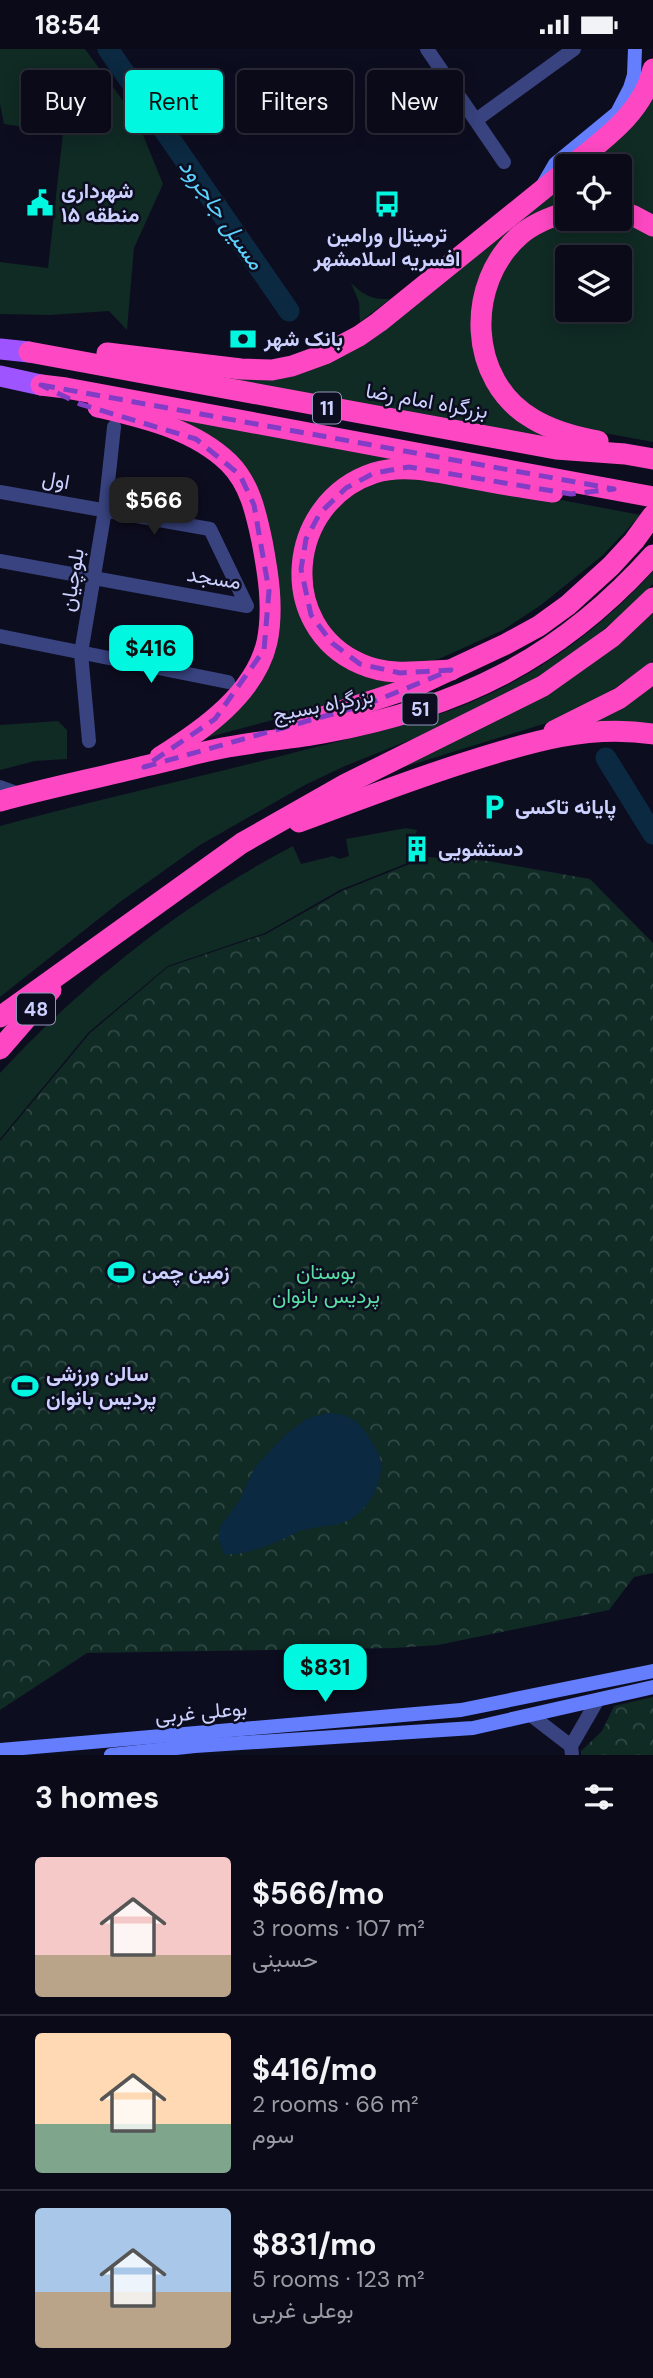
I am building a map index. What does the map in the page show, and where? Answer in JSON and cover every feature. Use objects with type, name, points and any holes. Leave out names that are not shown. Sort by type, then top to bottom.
[{"type":"highway","points":[[586,154],[635,107],[646,90],[653,69]]},
{"type":"highway","points":[[29,352],[95,352],[242,369],[272,370],[292,366],[359,337],[555,180]]},
{"type":"highway","points":[[632,215],[653,226]]},
{"type":"highway","points":[[555,216],[534,224],[518,236],[493,271],[481,309],[486,360],[504,393],[532,419],[574,436],[599,441],[625,454]]},
{"type":"highway","name":"بزرگراه امام رضا","points":[[29,352],[556,449],[625,454],[653,459]]},
{"type":"highway","points":[[41,385],[80,404],[158,423],[196,439],[235,469],[254,505],[268,574],[270,605],[267,640],[260,660],[241,689],[209,725],[144,767]]},
{"type":"highway","name":"11","points":[[41,385],[653,496]]},
{"type":"highway","points":[[451,670],[400,673],[381,671],[360,664],[321,631],[304,596],[301,569],[306,539],[330,501],[346,488],[374,473],[409,467],[571,494],[614,489]]},
{"type":"highway","points":[[228,747],[414,687],[539,626],[568,605],[611,566],[653,515]]},
{"type":"highway","name":"بزرگراه بسیج","points":[[0,801],[228,747],[324,733],[414,711],[453,698],[492,681],[539,655],[587,620],[653,555]]},
{"type":"highway","name":"51","points":[[70,967],[242,843],[346,785],[543,686],[612,637],[653,598]]},
{"type":"highway","points":[[537,740],[620,698],[653,673]]},
{"type":"highway","points":[[242,843],[443,770],[537,740],[601,730],[653,734]]},
{"type":"highway","points":[[0,1017],[70,967]]},
{"type":"highway","name":"48","points":[[0,1049],[70,967]]},
{"type":"main road","points":[[537,194],[555,165],[621,106],[631,88],[635,49]]},
{"type":"main road","points":[[0,349],[29,352]]},
{"type":"main road","points":[[0,376],[41,385]]},
{"type":"main road","name":"بوعلی غربی","points":[[0,1750],[461,1710],[653,1671]]},
{"type":"main road","name":"بوعلی غربی","points":[[111,1755],[195,1746],[461,1729],[532,1716],[653,1687]]},
{"type":"street","points":[[427,49],[504,162]]},
{"type":"street","points":[[475,120],[574,49]]},
{"type":"street","name":"بلوچیان","points":[[89,741],[81,653],[114,427]]},
{"type":"street","name":"اول","points":[[0,492],[210,529]]},
{"type":"street","name":"مسجد","points":[[93,578],[247,606],[210,529]]},
{"type":"street","points":[[0,561],[93,578]]},
{"type":"street","points":[[0,636],[228,682]]},
{"type":"street","points":[[0,787],[22,795]]},
{"type":"street","points":[[532,1716],[571,1750],[597,1701]]},
{"type":"highlighted area","points":[[41,385],[614,489],[571,494],[409,467],[374,473],[346,488],[320,513],[306,539],[301,569],[311,615],[332,643],[360,664],[400,673],[451,670],[368,704],[144,767],[215,719],[264,650],[269,591],[254,505],[240,475],[196,439],[80,404]]},
{"type":"green space","points":[[0,49],[85,49],[100,70],[21,70],[21,127],[4,124],[0,104]]},
{"type":"green space","points":[[111,84],[125,104],[125,133],[142,133],[163,184],[134,248],[127,330],[109,311],[50,315],[0,314],[0,262],[48,268],[63,133],[111,133]]},
{"type":"green space","points":[[653,86],[653,220],[632,211],[632,154],[591,154]]},
{"type":"green space","points":[[555,186],[555,214],[493,256],[484,369],[566,441],[137,364],[293,373]]},
{"type":"green space","points":[[555,221],[555,231],[632,231],[632,224],[653,232],[653,442],[561,425],[526,406],[495,367],[485,314],[513,252],[550,222]]},
{"type":"green space","points":[[351,283],[369,296],[390,299],[360,322],[359,302]]},
{"type":"green space","points":[[137,409],[478,474],[401,464],[310,520],[314,633],[416,678],[348,700],[194,741],[262,673],[258,494]]},
{"type":"green space","points":[[383,477],[486,486],[641,515],[603,555],[541,605],[503,630],[439,659],[411,665],[376,663],[326,630],[309,591],[318,527],[338,501]]},
{"type":"green space","points":[[653,571],[653,584],[621,615],[570,657],[519,688],[435,730],[305,785],[200,845],[120,902],[0,997],[0,826],[377,732],[454,709],[510,684],[562,652],[610,614]]},
{"type":"green space","points":[[653,611],[653,661],[591,705],[550,722],[375,776],[550,692],[604,655]]},
{"type":"green space","points":[[653,685],[653,728],[581,725]]},
{"type":"green space","points":[[58,721],[67,730],[67,759],[35,761],[0,770],[0,725]]},
{"type":"green space","points":[[406,828],[417,830],[410,862],[340,890],[265,933],[168,966],[89,1032],[0,1139],[0,1073],[66,1007],[137,947],[213,893],[293,846],[301,864],[333,856],[340,859],[349,856],[346,839]]},
{"type":"green space","name":"بوستان پردیس بانوان","points":[[427,857],[488,861],[590,879],[653,943],[653,1573],[634,1577],[609,1610],[438,1645],[87,1653],[0,1710],[0,1141],[90,1033],[168,967],[266,934],[342,891]]},
{"type":"green space","points":[[653,1697],[653,1755],[581,1755],[581,1751],[602,1731],[614,1706]]},
{"type":"water","points":[[327,1413],[342,1415],[358,1423],[378,1454],[381,1472],[376,1489],[367,1504],[355,1517],[347,1521],[300,1531],[251,1551],[224,1554],[218,1537],[220,1527],[239,1501],[255,1467],[286,1434],[306,1419]]},
{"type":"waterway","name":"مسیل جاجرود","points":[[108,49],[289,311]]},
{"type":"waterway","name":"مسیل جاجرود","points":[[606,758],[653,834]]},
{"type":"place","name":"شهرداری منطقه ۱۵","points":[[40,203]]},
{"type":"place","name":"ترمینال ورامین افسریه اسلامشهر","points":[[387,204]]},
{"type":"place","name":"بانک شهر","points":[[243,339]]},
{"type":"place","name":"پایانه تاکسی","points":[[494,807]]},
{"type":"place","name":"دستشویی","points":[[417,849]]},
{"type":"place","name":"زمین چمن","points":[[121,1272]]},
{"type":"place","name":"سالن ورزشی پردیس بانوان","points":[[25,1386]]}]
